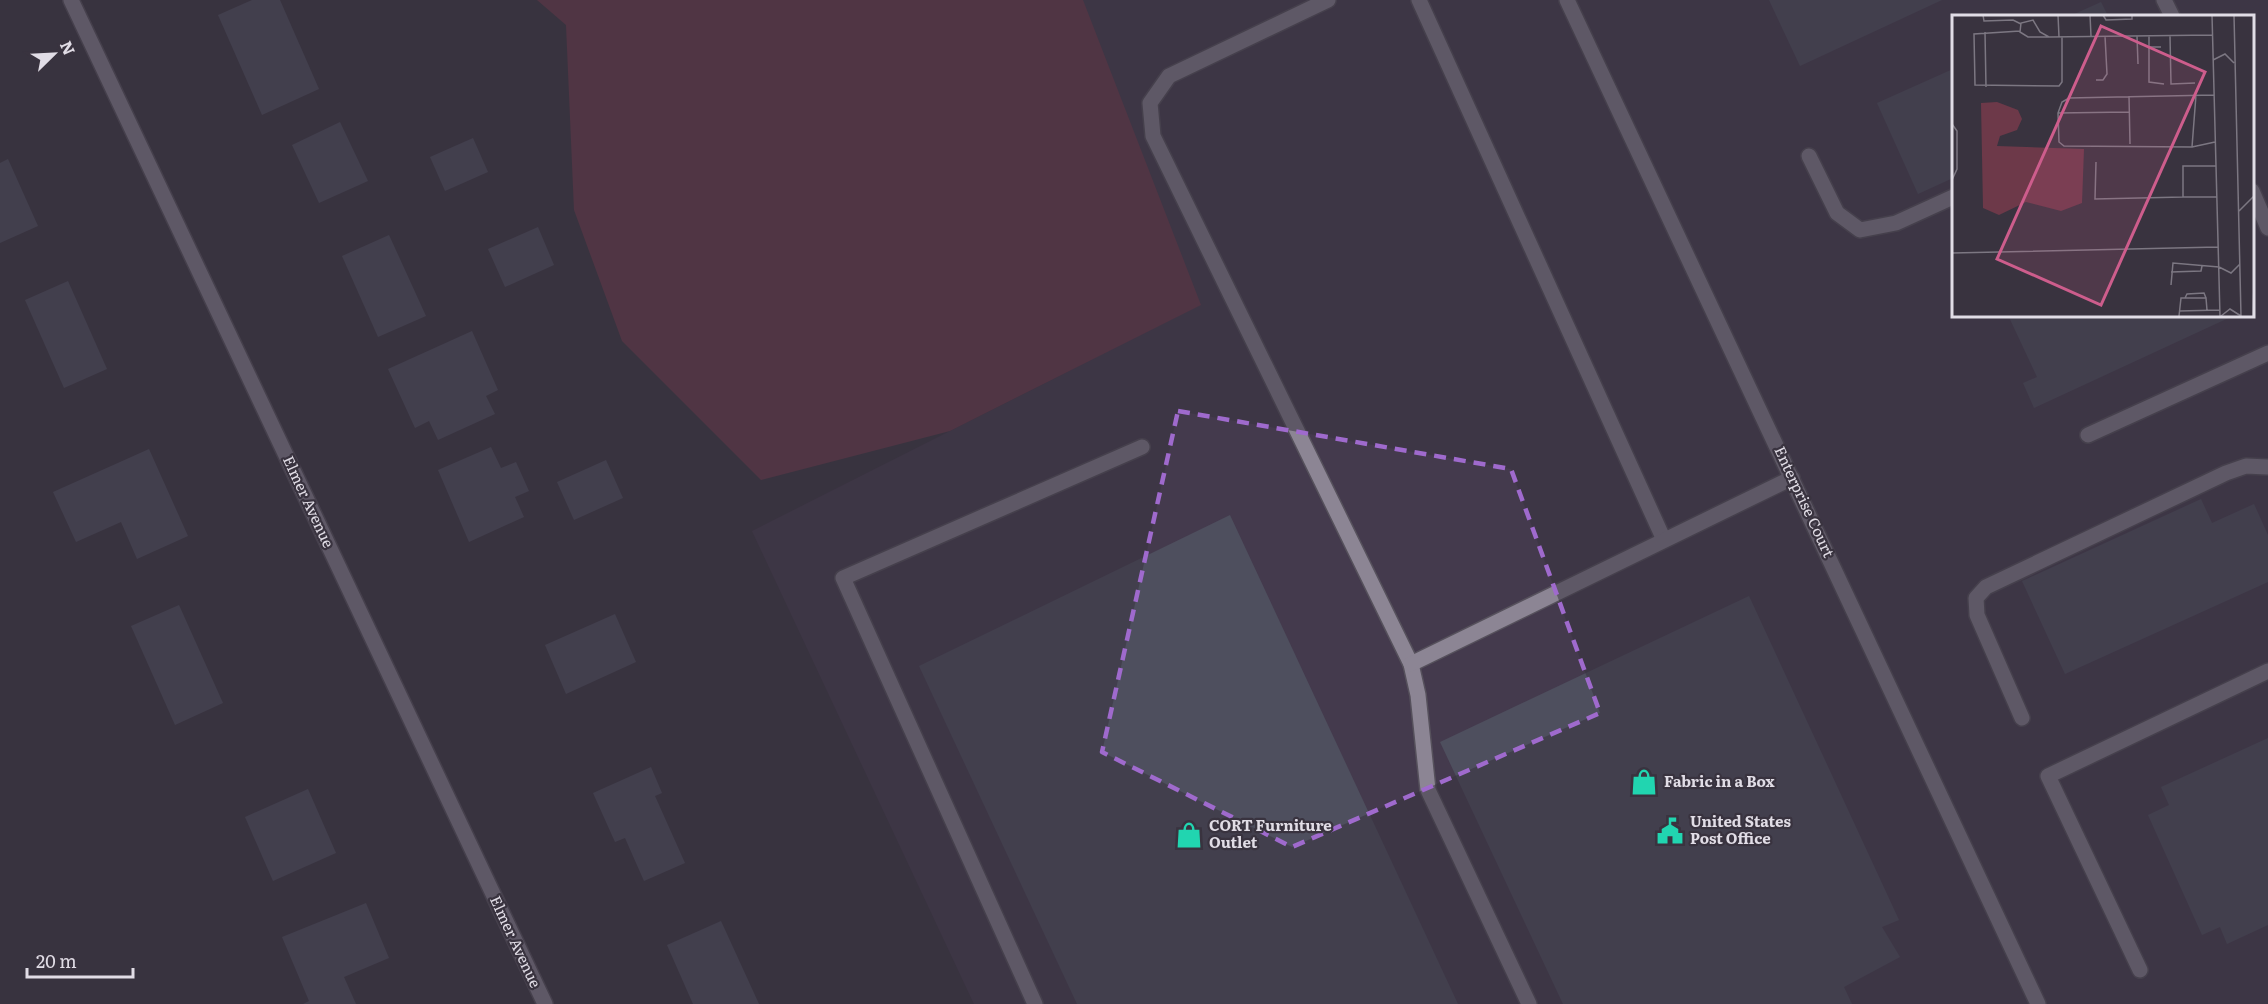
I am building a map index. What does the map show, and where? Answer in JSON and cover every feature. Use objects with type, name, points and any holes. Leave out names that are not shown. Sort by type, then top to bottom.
[{"type":"street","name":"Elmer Avenue","points":[[71,0],[545,1004]]},
{"type":"street","points":[[1328,0],[1169,76],[1150,103],[1154,136],[1411,664],[1419,695],[1428,790],[1529,1004]]},
{"type":"street","points":[[1419,0],[1664,540]]},
{"type":"street","name":"Enterprise Court","points":[[1567,0],[2038,1004]]},
{"type":"street","points":[[2164,0],[2172,15]]},
{"type":"street","points":[[1809,156],[1837,213],[1860,230],[1896,223],[1952,197]]},
{"type":"street","points":[[2253,193],[2268,228]]},
{"type":"street","points":[[2088,435],[2268,353]]},
{"type":"street","points":[[1035,1004],[843,578],[1142,447]]},
{"type":"street","points":[[2022,718],[1977,615],[1976,598],[1986,587],[2226,473],[2246,466],[2268,467]]},
{"type":"street","points":[[1411,664],[1792,478]]},
{"type":"street","points":[[2140,970],[2048,776],[2268,671]]},
{"type":"highlighted area","points":[[1178,411],[1511,469],[1600,713],[1292,847],[1102,752]]},
{"type":"shaded area","points":[[537,0],[1083,0],[1201,305],[950,431],[761,480],[622,341],[574,210],[566,25]]},
{"type":"shaded area","points":[[1061,0],[2268,0],[2268,1004],[974,1004],[752,531],[1200,305]]},
{"type":"building","points":[[252,0],[280,0],[319,89],[262,115],[218,15]]},
{"type":"building","points":[[1769,0],[1942,0],[1800,66]]},
{"type":"building","points":[[2101,2],[2108,15],[2072,15]]},
{"type":"building","points":[[1952,69],[1952,178],[1918,194],[1877,103]]},
{"type":"building","points":[[340,122],[368,181],[319,203],[292,145]]},
{"type":"building","points":[[473,138],[488,172],[445,191],[430,157]]},
{"type":"building","points":[[8,159],[38,226],[0,243],[0,163]]},
{"type":"building","points":[[538,227],[554,265],[505,287],[488,249]]},
{"type":"building","points":[[389,235],[426,316],[378,337],[342,256]]},
{"type":"building","points":[[68,281],[107,369],[64,388],[25,300]]},
{"type":"building","points":[[2008,316],[2233,316],[2034,408],[2023,383],[2037,377]]},
{"type":"building","points":[[472,331],[498,390],[486,396],[495,414],[438,440],[429,421],[415,428],[388,369]]},
{"type":"building","points":[[491,447],[501,468],[516,462],[529,491],[515,497],[524,517],[469,542],[438,470]]},
{"type":"building","points":[[149,449],[188,536],[137,559],[121,522],[76,542],[53,492]]},
{"type":"building","points":[[606,460],[623,498],[574,520],[557,482]]},
{"type":"building","points":[[2201,499],[2212,523],[2254,504],[2268,535],[2268,582],[2065,674],[2022,581]]},
{"type":"building","name":"CORT Furniture Outlet","points":[[1230,515],[1458,1004],[1077,1004],[919,666]]},
{"type":"building","name":"United States Post Office","points":[[1749,596],[1899,920],[1882,927],[1900,957],[1844,987],[1852,1004],[1563,1004],[1440,742]]},
{"type":"building","points":[[179,605],[223,703],[175,725],[131,626]]},
{"type":"building","points":[[615,614],[636,662],[566,694],[545,645]]},
{"type":"building","points":[[2268,738],[2268,925],[2227,944],[2220,927],[2202,935],[2148,815],[2169,805],[2161,787]]},
{"type":"building","points":[[651,767],[662,793],[655,796],[685,863],[644,881],[625,838],[615,842],[593,793]]},
{"type":"building","points":[[308,789],[336,853],[273,881],[245,817]]},
{"type":"building","points":[[366,903],[389,958],[344,977],[356,1004],[303,1004],[309,1001],[282,937]]},
{"type":"building","points":[[721,921],[759,1004],[693,1004],[667,945]]},
{"type":"place","name":"Fabric in a Box","points":[[1644,782]]},
{"type":"place","name":"United States Post Office","points":[[1670,831]]},
{"type":"place","name":"CORT Furniture Outlet","points":[[1189,835]]}]
